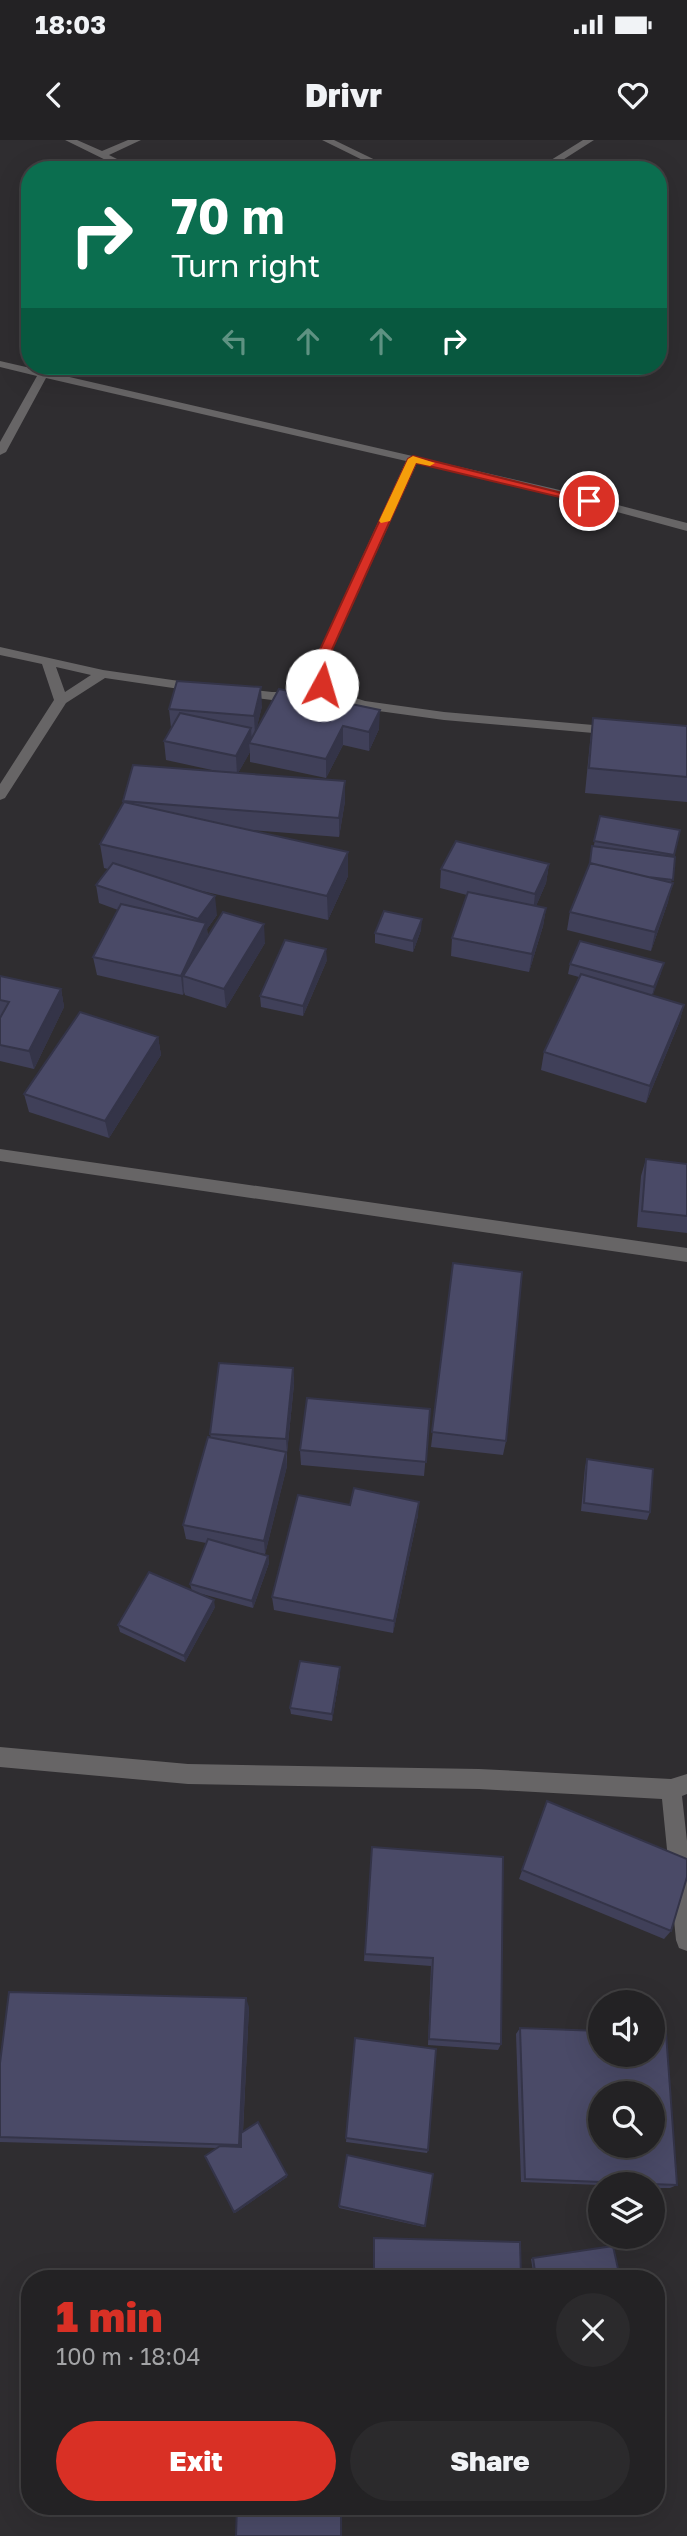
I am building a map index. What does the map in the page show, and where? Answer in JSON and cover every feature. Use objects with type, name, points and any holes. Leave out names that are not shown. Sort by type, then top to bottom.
[{"type":"street","points":[[70,140],[114,161]]},
{"type":"street","points":[[101,155],[136,140]]},
{"type":"street","points":[[327,140],[372,161]]},
{"type":"street","points":[[555,161],[589,140]]},
{"type":"street","points":[[0,364],[21,369]]},
{"type":"street","points":[[0,452],[42,375]]},
{"type":"street","points":[[47,375],[564,494],[687,527]]},
{"type":"street","points":[[335,696],[322,685],[320,672],[324,654],[413,459]]},
{"type":"street","points":[[0,651],[103,674],[217,690],[272,696],[335,696],[364,705],[444,716],[633,733]]},
{"type":"street","points":[[48,663],[61,700]]},
{"type":"street","points":[[0,795],[61,700],[103,674]]},
{"type":"street","points":[[0,1155],[687,1255]]},
{"type":"street","points":[[0,1757],[188,1774],[479,1779],[679,1787],[687,1940]]},
{"type":"building","points":[[177,681],[261,687],[254,716],[169,709]]},
{"type":"building","points":[[279,689],[380,710],[369,732],[343,726],[326,759],[249,743]]},
{"type":"building","points":[[180,713],[251,728],[236,756],[164,741]]},
{"type":"building","points":[[593,718],[687,726],[687,777],[589,768]]},
{"type":"building","points":[[133,765],[345,781],[339,818],[123,801]]},
{"type":"building","points":[[124,802],[348,852],[327,896],[100,844]]},
{"type":"building","points":[[600,816],[680,830],[674,855],[594,841]]},
{"type":"building","points":[[456,841],[549,864],[535,894],[441,869]]},
{"type":"building","points":[[592,846],[675,857],[673,880],[590,863]]},
{"type":"building","points":[[113,863],[215,896],[198,919],[96,885]]},
{"type":"building","points":[[590,863],[673,883],[655,932],[570,912]]},
{"type":"building","points":[[468,892],[546,908],[532,954],[452,938]]},
{"type":"building","points":[[121,904],[206,923],[181,976],[93,957]]},
{"type":"building","points":[[384,911],[422,919],[413,941],[375,933]]},
{"type":"building","points":[[223,912],[264,924],[224,989],[183,976]]},
{"type":"building","points":[[285,940],[326,949],[303,1006],[260,996]]},
{"type":"building","points":[[580,941],[664,963],[654,987],[570,964]]},
{"type":"building","points":[[581,974],[684,1005],[650,1086],[544,1052]]},
{"type":"building","points":[[0,976],[61,989],[29,1051],[0,1045],[0,1018],[9,1002],[0,1000]]},
{"type":"building","points":[[80,1012],[158,1037],[105,1121],[24,1094]]},
{"type":"building","points":[[646,1159],[687,1164],[687,1216],[642,1211]]},
{"type":"building","points":[[453,1263],[522,1272],[506,1441],[432,1432]]},
{"type":"building","points":[[219,1363],[293,1368],[286,1439],[210,1434]]},
{"type":"building","points":[[307,1398],[430,1409],[426,1462],[300,1450]]},
{"type":"building","points":[[208,1437],[286,1452],[264,1541],[183,1525]]},
{"type":"building","points":[[587,1459],[653,1469],[650,1512],[584,1503]]},
{"type":"building","points":[[354,1488],[419,1502],[394,1621],[272,1597],[298,1495],[350,1505]]},
{"type":"building","points":[[208,1539],[268,1556],[252,1601],[190,1584]]},
{"type":"building","points":[[149,1572],[214,1600],[184,1656],[118,1625]]},
{"type":"building","points":[[300,1661],[340,1667],[332,1714],[290,1708]]},
{"type":"building","points":[[547,1801],[687,1859],[687,1877],[671,1931],[522,1870]]},
{"type":"building","points":[[372,1847],[503,1857],[501,2044],[429,2039],[433,1958],[365,1954]]},
{"type":"building","points":[[9,1992],[246,1998],[239,2145],[0,2137],[0,2063]]},
{"type":"building","points":[[520,2028],[588,2031],[588,2067],[665,2067],[666,2033],[677,2185],[665,2185],[665,2172],[588,2172],[588,2181],[525,2179]]},
{"type":"building","points":[[355,2038],[436,2049],[428,2150],[346,2138]]},
{"type":"building","points":[[258,2122],[287,2175],[234,2212],[205,2156],[220,2146],[241,2147],[241,2133]]},
{"type":"building","points":[[347,2155],[433,2174],[425,2226],[339,2206]]},
{"type":"building","points":[[374,2238],[520,2242],[521,2270],[374,2270]]},
{"type":"building","points":[[593,2249],[614,2249],[618,2270],[535,2270],[533,2258]]},
{"type":"building","points":[[237,2515],[341,2515],[341,2536],[236,2536]]},
{"type":"slow traffic","points":[[385,521],[413,459],[430,463]]},
{"type":"route","points":[[322,685],[320,672],[324,654],[413,459],[589,501]]}]
